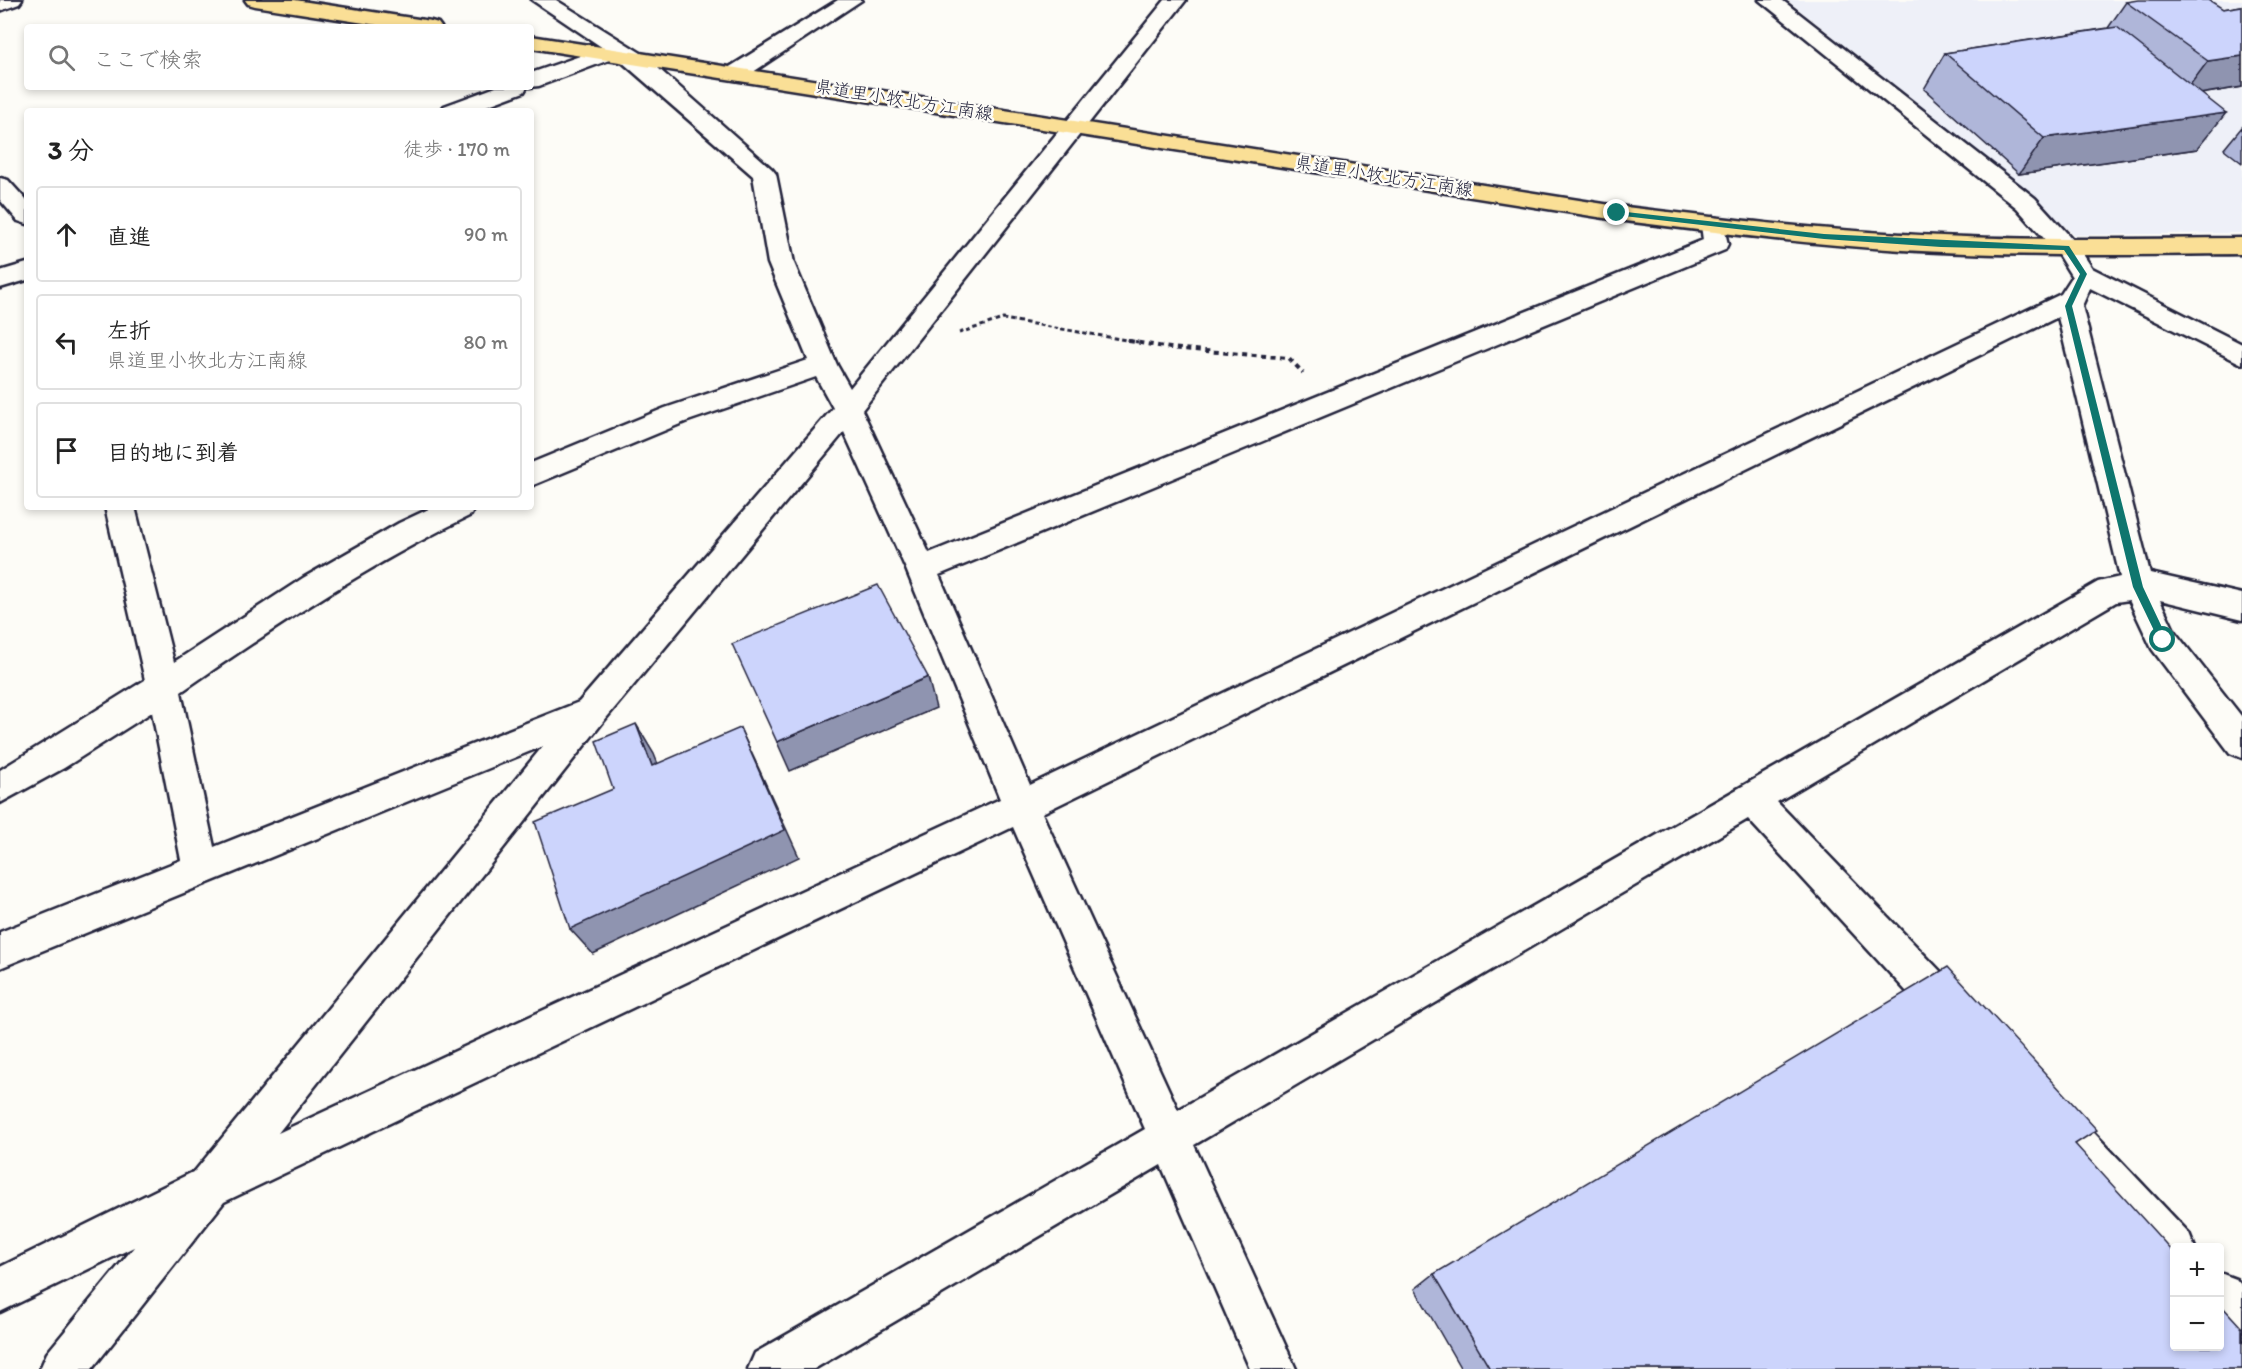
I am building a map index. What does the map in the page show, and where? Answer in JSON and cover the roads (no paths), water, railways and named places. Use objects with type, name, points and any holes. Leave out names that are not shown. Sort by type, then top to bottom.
[{"type":"main road","points":[[255,0],[411,24]]},
{"type":"main road","name":"県道里小牧北方江南線","points":[[534,42],[1617,213],[1713,225],[1859,239],[2066,248],[2242,246]]},
{"type":"street","points":[[0,5],[12,0]]},
{"type":"street","points":[[542,0],[619,56],[764,174],[781,263],[823,365],[848,409],[921,569],[1021,806],[1273,1369]]},
{"type":"street","points":[[736,73],[852,0]]},
{"type":"street","points":[[63,1369],[591,712],[848,409],[1174,0]]},
{"type":"street","points":[[1769,0],[2025,203],[2066,248],[2077,287],[2068,306],[2138,587],[2163,640],[2242,743]]},
{"type":"street","points":[[534,80],[619,56]]},
{"type":"street","points":[[460,108],[508,90]]},
{"type":"street","points":[[0,185],[24,213]]},
{"type":"street","points":[[921,569],[1716,244],[1713,225]]},
{"type":"street","points":[[0,280],[24,272]]},
{"type":"street","points":[[0,1290],[213,1185],[1021,806],[2077,287],[2242,355]]},
{"type":"street","points":[[534,474],[675,416],[823,365]]},
{"type":"street","points":[[121,510],[163,685],[201,871]]},
{"type":"street","points":[[0,788],[83,739],[272,611],[420,525],[453,510]]},
{"type":"street","points":[[771,1369],[2109,591],[2150,585],[2242,608]]},
{"type":"street","points":[[0,950],[201,871],[591,712]]},
{"type":"street","points":[[1751,798],[1979,1040]]},
{"type":"street","points":[[2020,1083],[2170,1243]]},
{"type":"street","points":[[2222,1297],[2242,1319]]}]
